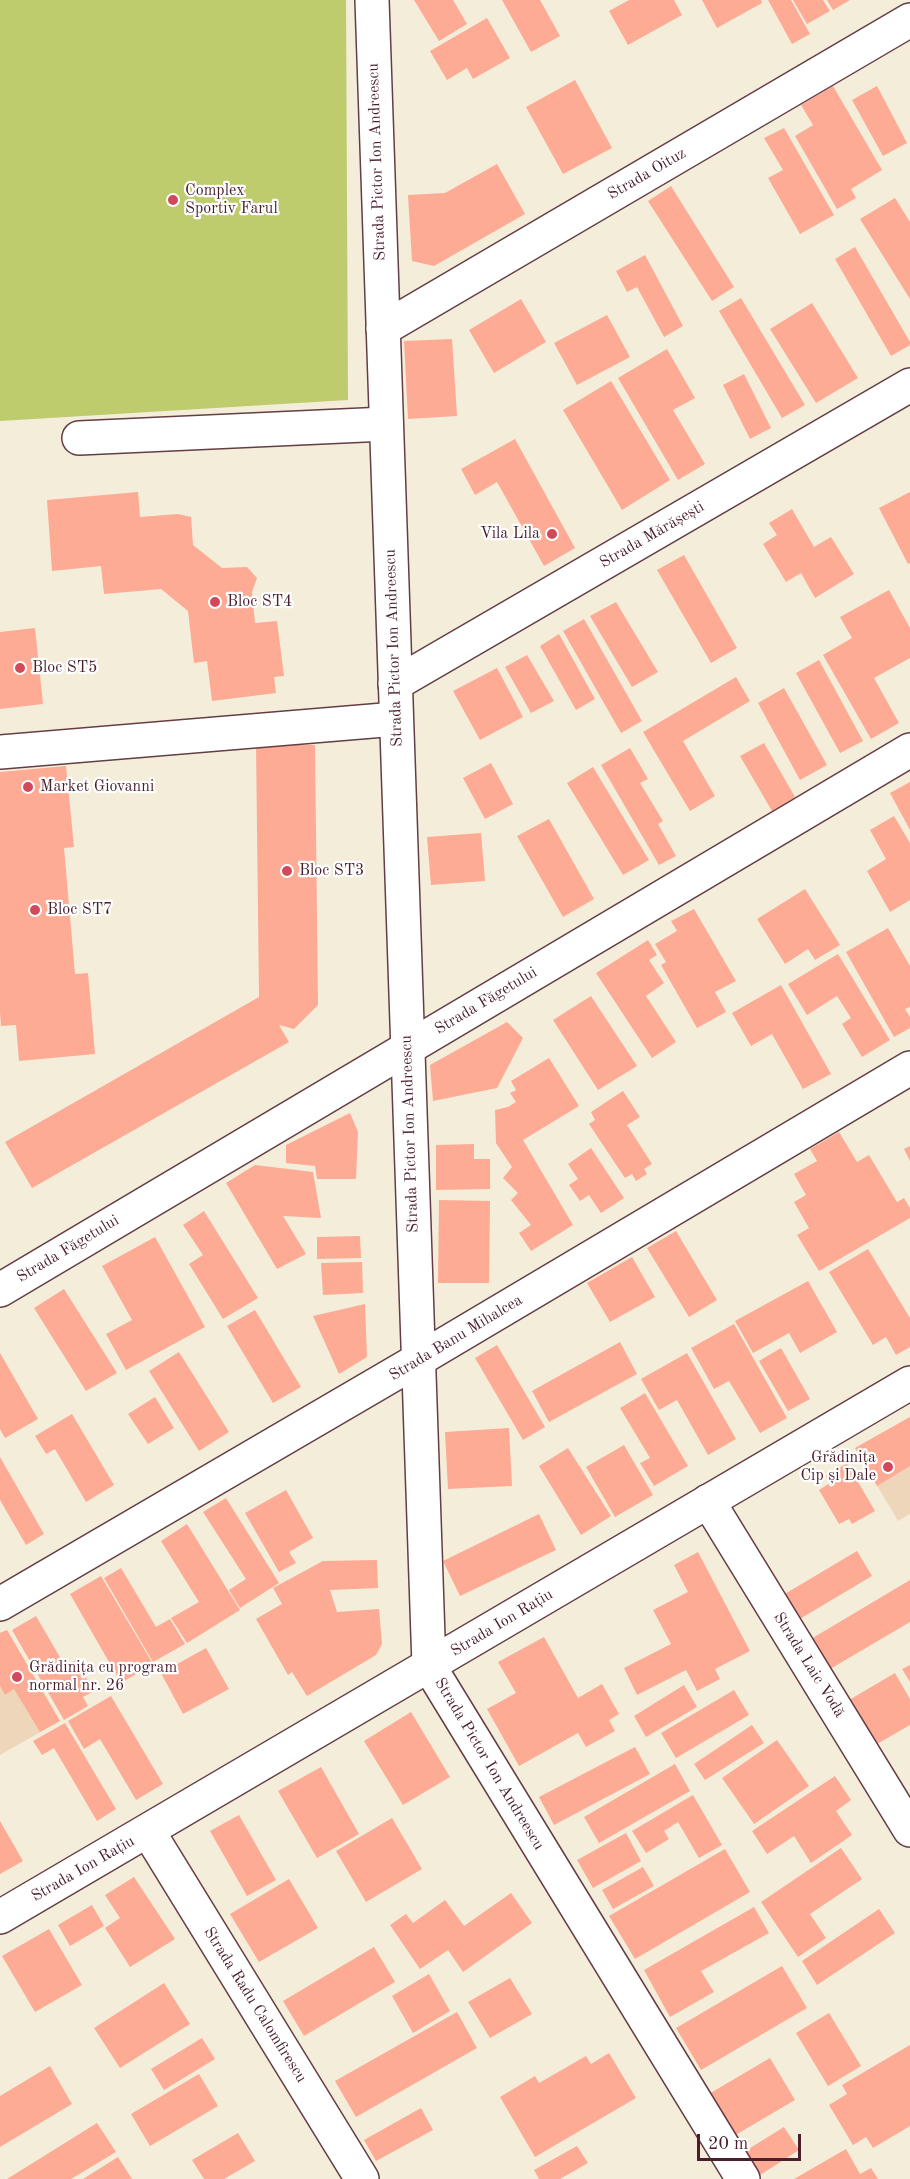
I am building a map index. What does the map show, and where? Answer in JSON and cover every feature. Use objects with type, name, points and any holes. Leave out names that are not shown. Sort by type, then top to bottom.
[{"type":"street","name":"Strada Pictor Ion Andreescu","points":[[372,0],[429,1666],[743,2179]]},
{"type":"street","name":"Strada Oituz","points":[[383,328],[910,20]]},
{"type":"street","name":"Strada Mărășești","points":[[395,684],[910,385]]},
{"type":"street","points":[[79,438],[386,424]]},
{"type":"street","points":[[0,753],[396,719]]},
{"type":"street","name":"Strada Făgetului","points":[[0,1290],[910,750]]},
{"type":"street","name":"Strada Banu Mihalcea","points":[[0,1604],[418,1360],[910,1068]]},
{"type":"street","name":"Strada Ion Rațiu","points":[[0,1917],[910,1383]]},
{"type":"street","name":"Strada Laic Vodă","points":[[708,1501],[910,1830]]},
{"type":"street","name":"Strada Radu Calomfirescu","points":[[148,1831],[362,2179]]},
{"type":"shaded area","name":"Grădinița Cip și Dale","points":[[910,1417],[910,1514],[898,1521],[855,1448]]},
{"type":"shaded area","name":"Grădinița cu program normal nr. 26","points":[[7,1630],[60,1721],[0,1755],[0,1633]]},
{"type":"green space","name":"Complex Sportiv Farul","points":[[0,0],[346,0],[348,400],[0,421]]},
{"type":"building","points":[[414,0],[453,0],[467,24],[439,41]]},
{"type":"building","points":[[502,0],[540,0],[560,36],[531,52]]},
{"type":"building","points":[[629,0],[674,0],[682,15],[628,45],[609,11]]},
{"type":"building","points":[[702,0],[761,0],[762,3],[717,28]]},
{"type":"building","points":[[768,0],[791,0],[810,34],[792,44]]},
{"type":"building","points":[[793,0],[823,0],[830,11],[807,24]]},
{"type":"building","points":[[827,0],[850,0],[833,10]]},
{"type":"building","points":[[487,18],[510,58],[473,79],[467,68],[447,80],[430,51]]},
{"type":"building","points":[[575,80],[612,148],[563,174],[526,107]]},
{"type":"building","points":[[833,86],[882,170],[851,189],[856,198],[837,209],[795,136],[813,125],[801,105]]},
{"type":"building","points":[[877,86],[907,143],[883,156],[852,100]]},
{"type":"building","points":[[784,128],[834,215],[800,234],[768,178],[783,170],[764,138]]},
{"type":"building","points":[[497,164],[525,214],[434,266],[412,261],[408,195],[445,193]]},
{"type":"building","points":[[671,186],[734,287],[712,301],[648,201]]},
{"type":"building","points":[[895,198],[910,222],[910,299],[860,219]]},
{"type":"building","points":[[855,247],[910,342],[910,345],[891,356],[835,259]]},
{"type":"building","points":[[645,255],[683,326],[664,337],[637,287],[627,292],[616,271]]},
{"type":"building","points":[[741,298],[805,405],[782,418],[719,311]]},
{"type":"building","points":[[521,299],[546,342],[494,373],[469,330]]},
{"type":"building","points":[[812,303],[858,378],[816,403],[770,329]]},
{"type":"building","points":[[607,315],[630,357],[577,385],[554,343]]},
{"type":"building","points":[[452,339],[457,416],[408,419],[404,341]]},
{"type":"building","points":[[667,349],[695,398],[673,410],[705,464],[678,480],[618,378]]},
{"type":"building","points":[[744,374],[771,428],[750,439],[723,385]]},
{"type":"building","points":[[611,381],[670,480],[622,510],[563,410]]},
{"type":"building","points":[[515,439],[575,548],[544,566],[497,482],[475,495],[461,469]]},
{"type":"building","name":"Bloc ST4","points":[[138,492],[140,517],[178,514],[191,517],[193,545],[222,568],[247,567],[257,578],[252,592],[255,623],[277,621],[284,676],[274,677],[276,693],[212,701],[207,661],[194,663],[188,611],[161,589],[104,594],[101,566],[52,571],[47,500]]},
{"type":"building","points":[[910,492],[910,563],[908,564],[879,508]]},
{"type":"building","points":[[792,509],[814,547],[831,537],[854,574],[815,598],[801,573],[786,582],[763,544],[777,535],[769,523]]},
{"type":"building","points":[[684,555],[737,648],[711,663],[657,570]]},
{"type":"building","points":[[889,590],[910,628],[910,658],[874,678],[899,723],[871,739],[823,655],[852,638],[840,617]]},
{"type":"building","points":[[616,602],[658,672],[632,687],[590,616]]},
{"type":"building","points":[[584,619],[642,721],[621,733],[563,631]]},
{"type":"building","name":"Bloc ST5","points":[[35,628],[43,704],[0,709],[0,632]]},
{"type":"building","points":[[559,634],[595,699],[576,710],[540,646]]},
{"type":"building","points":[[527,655],[554,701],[531,713],[505,667]]},
{"type":"building","points":[[819,660],[863,741],[840,753],[796,673]]},
{"type":"building","points":[[497,668],[523,717],[480,740],[453,691]]},
{"type":"building","points":[[736,677],[750,701],[683,741],[715,796],[690,811],[643,732]]},
{"type":"building","points":[[784,688],[827,765],[800,780],[758,703]]},
{"type":"building","points":[[764,743],[795,797],[772,811],[740,756]]},
{"type":"building","name":"Bloc ST3","points":[[256,745],[315,745],[318,1005],[294,1029],[279,1025],[289,1042],[32,1188],[5,1142],[259,997]]},
{"type":"building","points":[[630,748],[648,779],[640,783],[663,821],[658,824],[676,856],[659,865],[601,765]]},
{"type":"building","points":[[491,763],[513,804],[485,819],[463,778]]},
{"type":"building","name":"Bloc ST7","points":[[66,766],[74,847],[64,848],[75,974],[88,973],[95,1054],[19,1061],[16,1025],[1,1026],[0,1012],[0,772]]},
{"type":"building","points":[[593,767],[649,860],[623,875],[567,783]]},
{"type":"building","points":[[910,782],[910,830],[890,793]]},
{"type":"building","points":[[894,816],[910,843],[910,900],[890,912],[867,871],[886,859],[870,830]]},
{"type":"building","points":[[549,819],[594,899],[563,917],[517,836]]},
{"type":"building","points":[[481,833],[485,881],[431,885],[427,837]]},
{"type":"building","points":[[805,889],[840,945],[815,960],[808,949],[785,964],[757,919]]},
{"type":"building","points":[[694,909],[736,981],[715,992],[726,1012],[697,1028],[661,965],[666,962],[655,944],[677,931],[671,921]]},
{"type":"building","points":[[888,928],[910,966],[910,1007],[905,1009],[910,1017],[910,1028],[894,1037],[846,952]]},
{"type":"building","points":[[648,940],[657,955],[649,960],[664,983],[646,996],[676,1042],[652,1058],[596,973]]},
{"type":"building","points":[[838,954],[890,1040],[862,1057],[842,1024],[851,1018],[837,996],[807,1015],[788,984]]},
{"type":"building","points":[[781,985],[831,1074],[803,1089],[772,1034],[751,1046],[732,1013]]},
{"type":"building","points":[[591,996],[637,1066],[598,1090],[553,1020]]},
{"type":"building","points":[[507,1022],[523,1038],[497,1088],[433,1101],[430,1065]]},
{"type":"building","points":[[549,1058],[579,1106],[523,1140],[573,1225],[531,1251],[519,1233],[531,1225],[511,1200],[518,1193],[503,1178],[512,1167],[496,1143],[495,1110],[508,1107],[516,1102],[510,1093],[516,1090],[511,1081]]},
{"type":"building","points":[[623,1091],[640,1117],[627,1125],[652,1164],[644,1169],[647,1174],[636,1181],[632,1174],[625,1178],[589,1124],[595,1120],[591,1112]]},
{"type":"building","points":[[350,1113],[358,1132],[356,1179],[317,1179],[315,1166],[286,1163],[286,1145]]},
{"type":"building","points":[[839,1132],[857,1162],[869,1155],[897,1202],[904,1198],[910,1208],[910,1218],[819,1271],[797,1235],[809,1228],[794,1202],[806,1195],[794,1174],[817,1161],[810,1149]]},
{"type":"building","points":[[474,1144],[474,1159],[490,1159],[490,1189],[436,1190],[436,1145]]},
{"type":"building","points":[[910,1146],[910,1161],[904,1149]]},
{"type":"building","points":[[591,1148],[624,1198],[601,1213],[589,1195],[580,1201],[569,1185],[578,1179],[568,1164]]},
{"type":"building","points":[[255,1165],[313,1172],[321,1218],[283,1216],[306,1254],[277,1269],[226,1183]]},
{"type":"building","points":[[439,1200],[490,1201],[489,1283],[438,1283]]},
{"type":"building","points":[[204,1211],[258,1298],[223,1319],[189,1264],[203,1255],[183,1225]]},
{"type":"building","points":[[676,1231],[717,1300],[689,1317],[647,1248]]},
{"type":"building","points":[[360,1236],[361,1258],[317,1259],[317,1237]]},
{"type":"building","points":[[155,1237],[205,1327],[126,1370],[106,1334],[132,1320],[102,1266]]},
{"type":"building","points":[[868,1249],[910,1318],[910,1347],[896,1355],[886,1337],[873,1345],[829,1272]]},
{"type":"building","points":[[632,1257],[655,1297],[610,1322],[587,1283]]},
{"type":"building","points":[[362,1262],[363,1293],[323,1295],[321,1263]]},
{"type":"building","points":[[808,1281],[837,1332],[800,1353],[789,1333],[753,1353],[735,1321]]},
{"type":"building","points":[[64,1289],[117,1373],[86,1391],[34,1308]]},
{"type":"building","points":[[365,1304],[367,1357],[339,1374],[313,1316]]},
{"type":"building","points":[[255,1310],[301,1387],[273,1403],[227,1326]]},
{"type":"building","points":[[734,1324],[787,1418],[760,1433],[729,1381],[714,1389],[691,1348]]},
{"type":"building","points":[[620,1342],[637,1374],[549,1422],[532,1391]]},
{"type":"building","points":[[497,1345],[545,1427],[523,1440],[475,1358]]},
{"type":"building","points":[[781,1348],[810,1399],[788,1411],[759,1361]]},
{"type":"building","points":[[179,1352],[229,1432],[199,1451],[149,1371]]},
{"type":"building","points":[[0,1353],[38,1419],[5,1438],[0,1429]]},
{"type":"building","points":[[687,1353],[736,1439],[708,1455],[677,1400],[659,1410],[641,1379]]},
{"type":"building","points":[[645,1393],[688,1466],[654,1486],[640,1463],[650,1458],[620,1408]]},
{"type":"building","points":[[155,1397],[174,1428],[148,1444],[128,1414]]},
{"type":"building","points":[[72,1414],[114,1485],[86,1502],[55,1449],[46,1454],[35,1436]]},
{"type":"building","name":"Grădinița Cip și Dale","points":[[910,1417],[910,1466],[877,1486],[855,1448]]},
{"type":"building","points":[[509,1428],[512,1486],[448,1489],[445,1432]]},
{"type":"building","points":[[624,1445],[653,1495],[615,1517],[586,1467]]},
{"type":"building","points":[[568,1448],[611,1516],[581,1535],[539,1466]]},
{"type":"building","points":[[0,1457],[44,1534],[26,1545],[0,1500]]},
{"type":"building","points":[[847,1463],[875,1511],[852,1524],[849,1519],[839,1524],[819,1490],[830,1483],[826,1476]]},
{"type":"building","points":[[286,1490],[313,1538],[289,1552],[296,1563],[279,1572],[245,1513]]},
{"type":"building","points":[[226,1498],[279,1583],[240,1608],[229,1590],[246,1579],[203,1512]]},
{"type":"building","points":[[539,1514],[556,1550],[460,1596],[443,1561]]},
{"type":"building","points":[[187,1524],[240,1610],[187,1643],[171,1618],[199,1602],[161,1541]]},
{"type":"building","points":[[857,1551],[872,1576],[788,1626],[773,1601]]},
{"type":"building","points":[[698,1552],[750,1651],[715,1669],[720,1679],[697,1691],[686,1670],[637,1695],[624,1668],[671,1644],[653,1610],[688,1592],[674,1565]]},
{"type":"building","points":[[377,1560],[378,1588],[330,1590],[337,1612],[379,1609],[382,1644],[376,1655],[307,1696],[292,1672],[288,1675],[256,1619],[282,1604],[273,1588],[323,1561]]},
{"type":"building","points":[[121,1568],[156,1627],[170,1619],[185,1644],[153,1662],[104,1578]]},
{"type":"building","points":[[101,1576],[153,1664],[121,1683],[70,1594]]},
{"type":"building","points":[[910,1580],[910,1622],[825,1672],[806,1642]]},
{"type":"building","points":[[36,1616],[65,1666],[76,1660],[94,1691],[83,1697],[88,1706],[64,1720],[12,1630]]},
{"type":"building","name":"Grădinița cu program normal nr. 26","points":[[7,1630],[60,1721],[40,1732],[14,1689],[5,1695],[0,1686],[0,1633]]},
{"type":"building","points":[[544,1637],[578,1698],[602,1684],[619,1714],[609,1720],[615,1731],[586,1747],[578,1733],[519,1766],[487,1709],[516,1693],[498,1662]]},
{"type":"building","points":[[206,1648],[229,1689],[183,1714],[161,1673]]},
{"type":"building","points":[[910,1665],[910,1682],[902,1669]]},
{"type":"building","points":[[895,1673],[910,1699],[910,1725],[870,1748],[844,1703]]},
{"type":"building","points":[[684,1685],[697,1707],[646,1737],[634,1716]]},
{"type":"building","points":[[734,1690],[749,1715],[676,1758],[661,1733]]},
{"type":"building","points":[[111,1696],[163,1784],[136,1800],[100,1739],[84,1749],[68,1721]]},
{"type":"building","points":[[411,1712],[450,1777],[403,1805],[364,1741]]},
{"type":"building","points":[[65,1723],[116,1809],[97,1821],[54,1748],[42,1755],[33,1741]]},
{"type":"building","points":[[752,1725],[764,1743],[705,1780],[694,1764]]},
{"type":"building","points":[[777,1740],[809,1786],[754,1824],[722,1778]]},
{"type":"building","points":[[635,1747],[650,1774],[554,1825],[539,1797]]},
{"type":"building","points":[[675,1764],[690,1791],[599,1843],[584,1817]]},
{"type":"building","points":[[321,1767],[359,1834],[317,1858],[278,1791]]},
{"type":"building","points":[[835,1776],[851,1800],[836,1811],[852,1835],[811,1863],[794,1836],[767,1854],[752,1831]]},
{"type":"building","points":[[693,1795],[722,1845],[699,1858],[678,1822],[664,1831],[669,1839],[646,1853],[632,1831]]},
{"type":"building","points":[[239,1815],[276,1880],[247,1896],[210,1831]]},
{"type":"building","points":[[392,1818],[422,1869],[366,1902],[336,1851]]},
{"type":"building","points":[[0,1821],[23,1861],[0,1874]]},
{"type":"building","points":[[626,1833],[641,1861],[593,1888],[577,1860]]},
{"type":"building","points":[[841,1848],[862,1879],[810,1914],[826,1938],[798,1957],[761,1902]]},
{"type":"building","points":[[725,1849],[750,1892],[635,1959],[609,1916]]},
{"type":"building","points":[[643,1867],[654,1886],[613,1909],[602,1890]]},
{"type":"building","points":[[134,1877],[175,1939],[130,1967],[105,1928],[120,1918],[105,1895]]},
{"type":"building","points":[[289,1879],[318,1928],[259,1962],[230,1914]]},
{"type":"building","points":[[511,1893],[532,1923],[463,1972],[448,1950],[420,1969],[390,1925],[406,1914],[413,1923],[445,1900],[464,1926]]},
{"type":"building","points":[[92,1905],[104,1926],[70,1946],[58,1925]]},
{"type":"building","points":[[754,1907],[769,1933],[701,1971],[714,1992],[670,2017],[644,1970]]},
{"type":"building","points":[[879,1909],[895,1933],[817,1985],[802,1961]]},
{"type":"building","points":[[49,1929],[82,1985],[35,2012],[2,1956]]},
{"type":"building","points":[[374,1947],[395,1982],[304,2036],[283,2001]]},
{"type":"building","points":[[782,1966],[807,2008],[701,2070],[676,2028]]},
{"type":"building","points":[[429,1974],[450,2011],[413,2033],[392,1996]]},
{"type":"building","points":[[510,1978],[532,2014],[490,2038],[468,2002]]},
{"type":"building","points":[[164,1983],[190,2024],[120,2068],[94,2028]]},
{"type":"building","points":[[457,2012],[477,2048],[356,2117],[335,2081]]},
{"type":"building","points":[[829,2013],[861,2066],[828,2086],[796,2033]]},
{"type":"building","points":[[202,2038],[215,2059],[164,2090],[151,2069]]},
{"type":"building","points":[[910,2045],[910,2126],[873,2148],[866,2137],[853,2145],[829,2105],[847,2094],[842,2085]]},
{"type":"building","points":[[609,2053],[636,2098],[535,2157],[500,2097],[535,2076],[539,2083],[586,2056],[591,2064]]},
{"type":"building","points":[[770,2058],[795,2100],[727,2140],[702,2098]]},
{"type":"building","points":[[50,2066],[72,2104],[0,2147],[0,2096]]},
{"type":"building","points":[[199,2074],[218,2106],[150,2146],[131,2114]]},
{"type":"building","points":[[421,2108],[433,2130],[376,2161],[364,2140]]},
{"type":"building","points":[[97,2123],[116,2152],[71,2179],[7,2179]]},
{"type":"building","points":[[784,2127],[799,2150],[757,2177],[742,2153]]},
{"type":"building","points":[[238,2133],[255,2161],[224,2179],[204,2179],[192,2160]]},
{"type":"building","points":[[577,2146],[588,2163],[560,2179],[539,2179],[534,2170]]},
{"type":"building","points":[[846,2149],[860,2174],[871,2168],[878,2179],[794,2179]]},
{"type":"building","points":[[118,2157],[132,2179],[83,2179]]},
{"type":"place","name":"Complex Sportiv Farul","points":[[173,200]]},
{"type":"place","name":"Vila Lila","points":[[552,534]]},
{"type":"place","name":"Bloc ST4","points":[[215,602]]},
{"type":"place","name":"Bloc ST5","points":[[20,668]]},
{"type":"place","name":"Market Giovanni","points":[[28,787]]},
{"type":"place","name":"Bloc ST3","points":[[287,871]]},
{"type":"place","name":"Bloc ST7","points":[[35,910]]},
{"type":"place","name":"Grădinița Cip și Dale","points":[[888,1467]]},
{"type":"place","name":"Grădinița cu program normal nr. 26","points":[[17,1677]]}]
